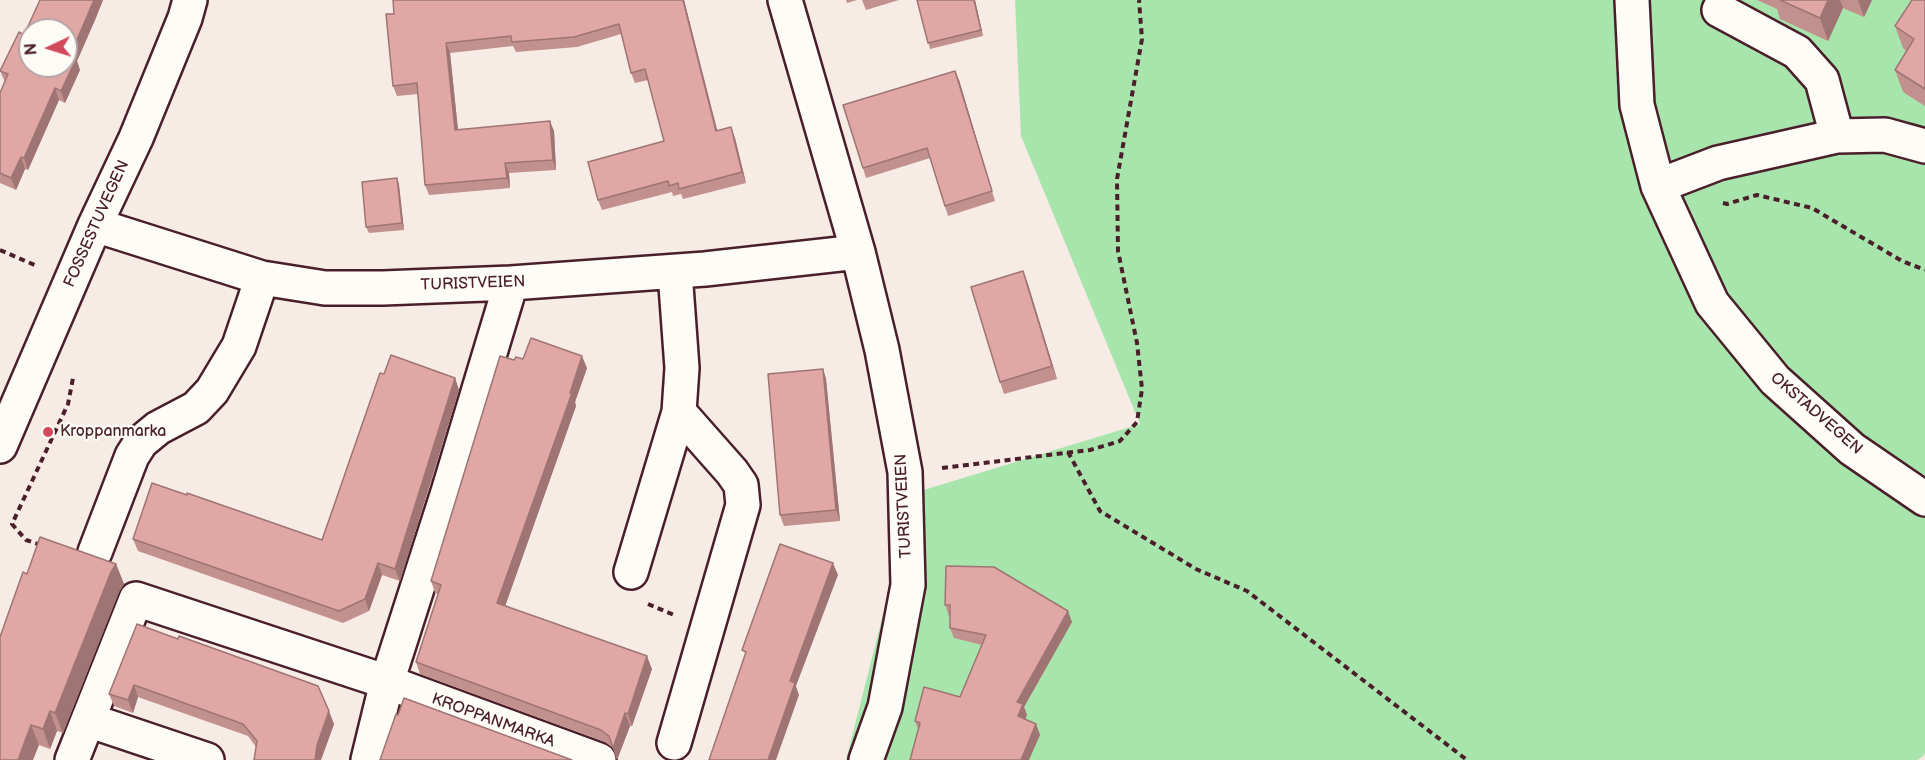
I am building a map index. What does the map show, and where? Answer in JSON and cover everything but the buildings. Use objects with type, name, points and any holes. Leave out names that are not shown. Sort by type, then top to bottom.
[{"type":"street","name":"FOSSESTUVEGEN","points":[[0,446],[136,138],[185,18],[190,0]]},
{"type":"street","name":"TURISTVEIEN","points":[[784,0],[858,252],[882,350],[905,472],[908,585],[885,707],[866,760]]},
{"type":"street","name":"OKSTADVEGEN","points":[[1632,0],[1637,105],[1658,186],[1712,303],[1775,380],[1852,449],[1925,499]]},
{"type":"street","points":[[1719,10],[1797,52],[1822,80],[1837,136]]},
{"type":"street","points":[[1658,186],[1718,163],[1837,136],[1885,135],[1925,146]]},
{"type":"street","name":"TURISTVEIEN","points":[[96,225],[262,278],[325,288],[511,284],[774,263],[858,252]]},
{"type":"street","points":[[631,572],[679,412],[682,368],[675,272]]},
{"type":"street","points":[[95,552],[132,456],[141,442],[158,428],[196,408],[212,391],[239,346],[262,278]]},
{"type":"street","points":[[368,760],[387,682],[511,284]]},
{"type":"street","points":[[674,743],[743,505],[741,485],[679,412]]},
{"type":"street","name":"KROPPANMARKA","points":[[72,760],[136,599],[387,682],[599,760]]},
{"type":"street","points":[[88,720],[207,760]]},
{"type":"path","points":[[905,472],[1089,450],[1120,441],[1137,422],[1142,389],[1137,343],[1118,251],[1117,179],[1142,39],[1139,0]]},
{"type":"path","points":[[1716,201],[1727,204],[1757,195],[1812,208],[1902,261],[1925,270]]},
{"type":"path","points":[[0,250],[46,270]]},
{"type":"path","points":[[47,548],[26,540],[12,524],[68,404],[73,374]]},
{"type":"path","points":[[1068,452],[1100,511],[1196,568],[1247,591],[1467,760]]},
{"type":"path","points":[[631,572],[628,597],[680,617]]},
{"type":"green space","points":[[1015,0],[1925,0],[1925,754],[1918,760],[846,760],[914,493],[1140,424],[1021,136]]},
{"type":"place","name":"Kroppanmarka","points":[[48,432]]}]
